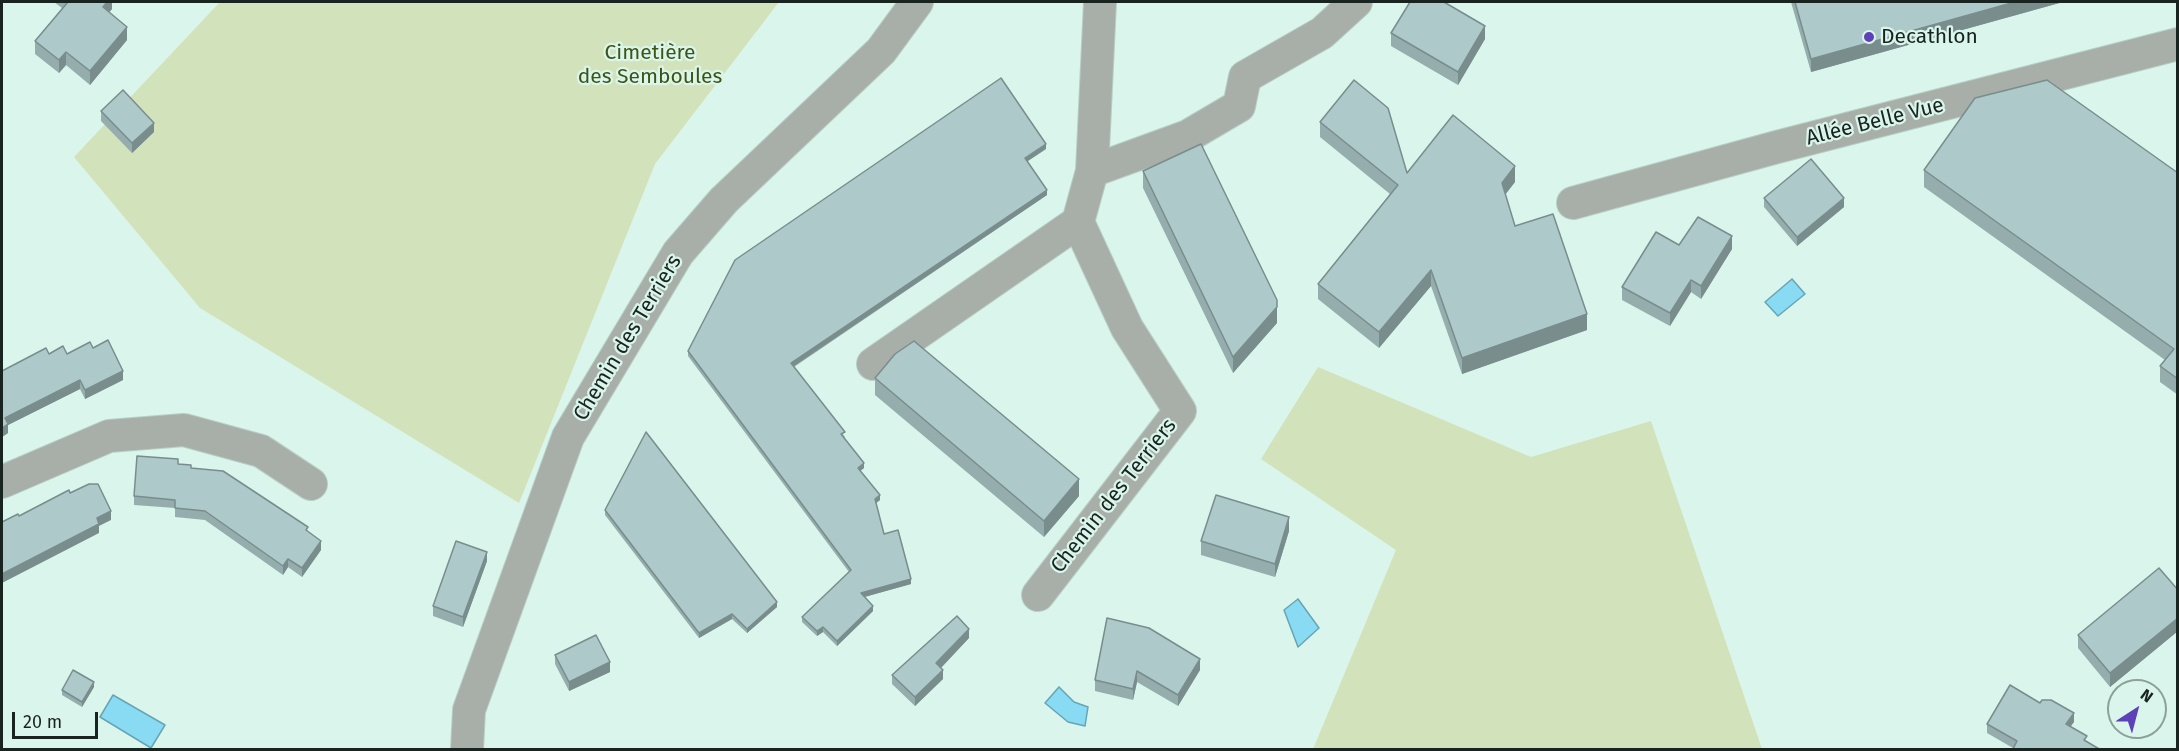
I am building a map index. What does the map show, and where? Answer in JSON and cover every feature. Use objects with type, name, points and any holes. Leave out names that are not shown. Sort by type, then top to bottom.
[{"type":"street","name":"Chemin des Terriers","points":[[467,750],[469,710],[568,437],[678,253],[724,200],[881,51],[917,2]]},
{"type":"street","points":[[873,363],[1078,222],[1092,171],[1100,2]]},
{"type":"street","points":[[1092,171],[1188,136],[1239,106],[1245,77],[1322,33],[1356,2]]},
{"type":"street","name":"Allée Belle Vue","points":[[1573,203],[1777,147],[2178,44]]},
{"type":"street","name":"Chemin des Terriers","points":[[1038,595],[1180,411],[1127,328],[1078,222]]},
{"type":"street","points":[[2,483],[109,436],[184,430],[261,451],[310,484]]},
{"type":"green space","name":"Cimetière des Semboules","points":[[220,2],[779,2],[655,164],[519,503],[200,308],[74,157]]},
{"type":"green space","points":[[1318,367],[1531,457],[1651,421],[1762,749],[1313,749],[1396,550],[1261,459]]},
{"type":"water","points":[[1792,279],[1805,294],[1778,316],[1765,302]]},
{"type":"water","points":[[1298,599],[1319,628],[1298,647],[1284,610]]},
{"type":"water","points":[[1059,687],[1074,702],[1088,707],[1085,726],[1068,722],[1045,703]]},
{"type":"water","points":[[113,695],[165,725],[151,748],[100,717]]},
{"type":"building","points":[[68,2],[107,2],[103,7],[127,27],[90,71],[66,52],[59,60],[35,41]]},
{"type":"building","points":[[1410,2],[1444,2],[1485,26],[1458,72],[1391,33]]},
{"type":"building","name":"Decathlon","points":[[1795,2],[2015,2],[1811,59]]},
{"type":"building","points":[[1001,78],[1046,144],[1025,158],[1047,190],[791,363],[845,432],[841,434],[864,463],[858,468],[880,495],[875,499],[884,534],[898,530],[911,579],[861,593],[873,606],[837,641],[823,627],[817,631],[802,617],[851,570],[688,351],[735,260]]},
{"type":"building","points":[[1354,80],[1388,108],[1407,173],[1453,115],[1515,166],[1502,183],[1515,226],[1553,214],[1587,314],[1462,358],[1431,270],[1379,332],[1318,284],[1398,185],[1320,122]]},
{"type":"building","points":[[2047,80],[2178,173],[2178,379],[2160,366],[2174,349],[1924,170],[1975,98]]},
{"type":"building","points":[[123,90],[154,123],[132,143],[101,111]]},
{"type":"building","points":[[1201,144],[1277,300],[1277,307],[1233,357],[1143,171]]},
{"type":"building","points":[[1811,159],[1844,198],[1797,237],[1764,198]]},
{"type":"building","points":[[1698,217],[1732,236],[1701,286],[1691,280],[1670,313],[1622,287],[1656,232],[1679,245]]},
{"type":"building","points":[[108,340],[123,371],[85,390],[80,380],[5,418],[8,424],[2,428],[2,371],[46,348],[49,354],[63,346],[67,354],[90,342],[93,348]]},
{"type":"building","points":[[914,341],[1079,479],[1044,521],[875,378],[895,354]]},
{"type":"building","points":[[646,432],[777,602],[747,629],[732,614],[699,633],[605,510]]},
{"type":"building","points":[[137,456],[178,459],[178,464],[191,465],[191,468],[223,471],[308,527],[306,530],[321,541],[302,568],[288,559],[283,566],[205,511],[175,508],[175,500],[134,496]]},
{"type":"building","points":[[89,484],[98,484],[111,511],[97,518],[99,524],[2,574],[2,522],[18,514],[19,516],[69,490],[70,493]]},
{"type":"building","points":[[1216,495],[1289,517],[1275,564],[1201,541]]},
{"type":"building","points":[[456,541],[487,552],[463,617],[433,606]]},
{"type":"building","points":[[2159,568],[2178,590],[2178,618],[2110,673],[2078,635]]},
{"type":"building","points":[[957,616],[969,629],[936,663],[943,670],[915,697],[892,675]]},
{"type":"building","points":[[1107,618],[1149,628],[1200,659],[1178,695],[1137,671],[1133,689],[1095,680]]},
{"type":"building","points":[[596,635],[610,662],[569,682],[555,655]]},
{"type":"building","points":[[73,670],[94,682],[82,702],[62,690]]},
{"type":"building","points":[[2010,685],[2040,703],[2042,700],[2051,700],[2074,713],[2066,724],[2087,736],[2084,740],[2101,750],[2013,749],[2017,741],[1987,724]]},
{"type":"place","name":"Decathlon","points":[[1869,37]]}]
